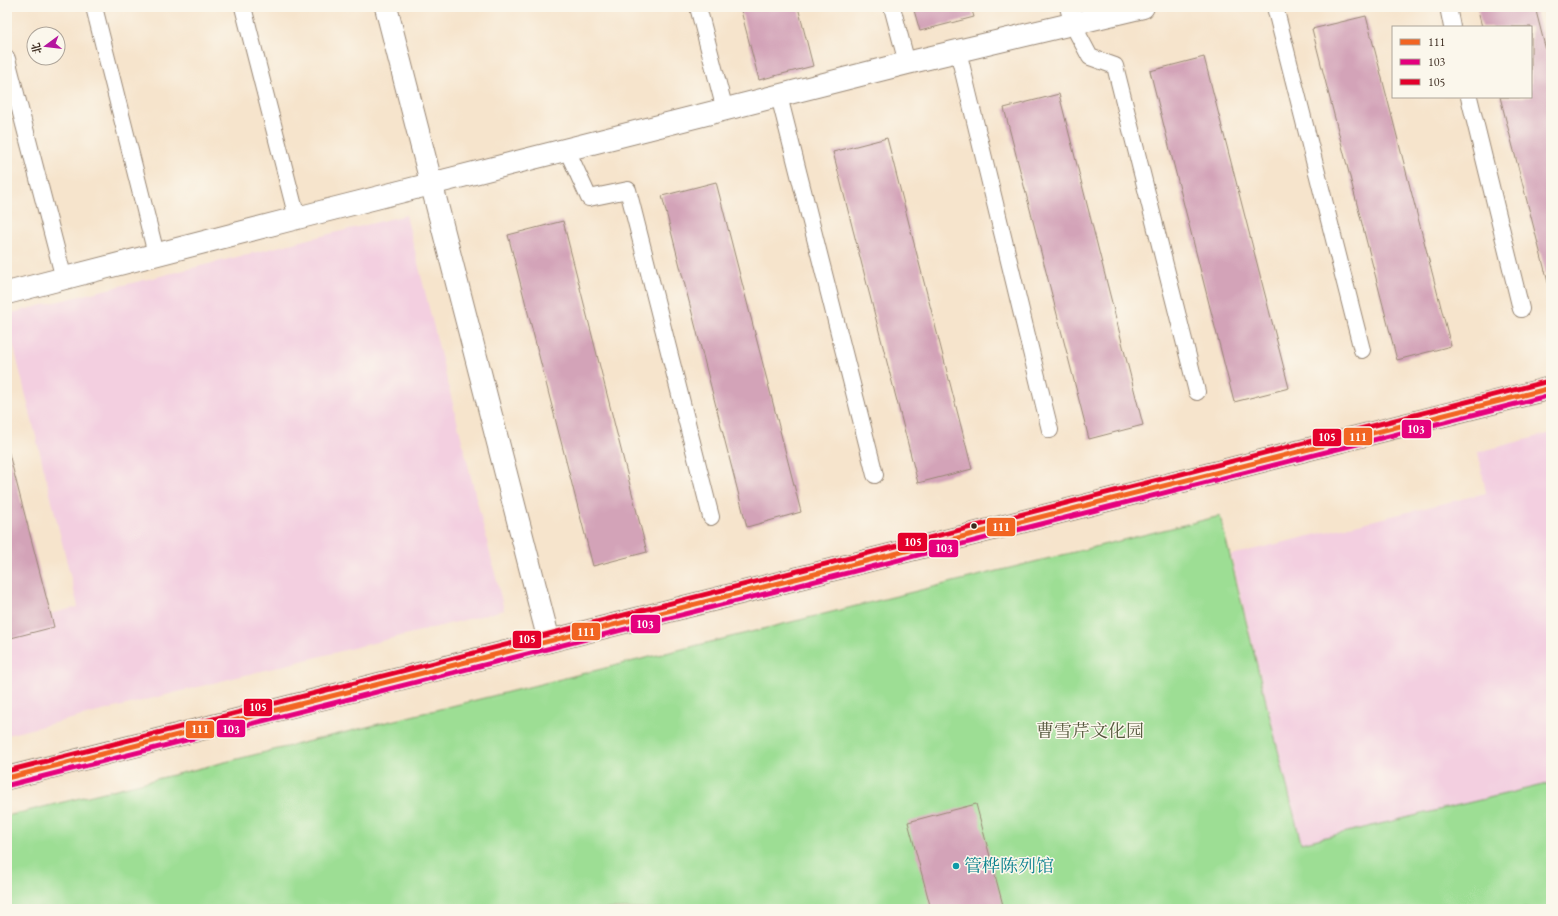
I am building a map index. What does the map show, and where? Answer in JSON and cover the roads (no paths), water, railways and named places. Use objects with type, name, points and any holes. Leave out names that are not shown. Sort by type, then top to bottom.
[{"type":"street","points":[[386,7],[549,641]]},
{"type":"street","points":[[7,293],[958,51],[1071,16],[1143,7]]},
{"type":"street","points":[[7,778],[1551,388]]},
{"type":"lane","points":[[94,7],[156,254]]},
{"type":"lane","points":[[243,7],[297,218]]},
{"type":"lane","points":[[698,7],[725,110]]},
{"type":"lane","points":[[892,7],[907,63]]},
{"type":"lane","points":[[1275,7],[1362,350]]},
{"type":"lane","points":[[1448,7],[1452,26]]},
{"type":"lane","points":[[1071,16],[1090,57],[1115,66],[1197,392]]},
{"type":"lane","points":[[958,51],[1050,430]]},
{"type":"lane","points":[[7,59],[64,278]]},
{"type":"lane","points":[[779,96],[875,475]]},
{"type":"lane","points":[[1469,98],[1521,309]]},
{"type":"lane","points":[[567,150],[589,198],[628,190],[711,517]]},
{"type":"place","name":"管桦陈列馆","points":[[956,866]]},
{"type":"park label","name":"曹雪芹文化园","points":[[1090,731]]}]
